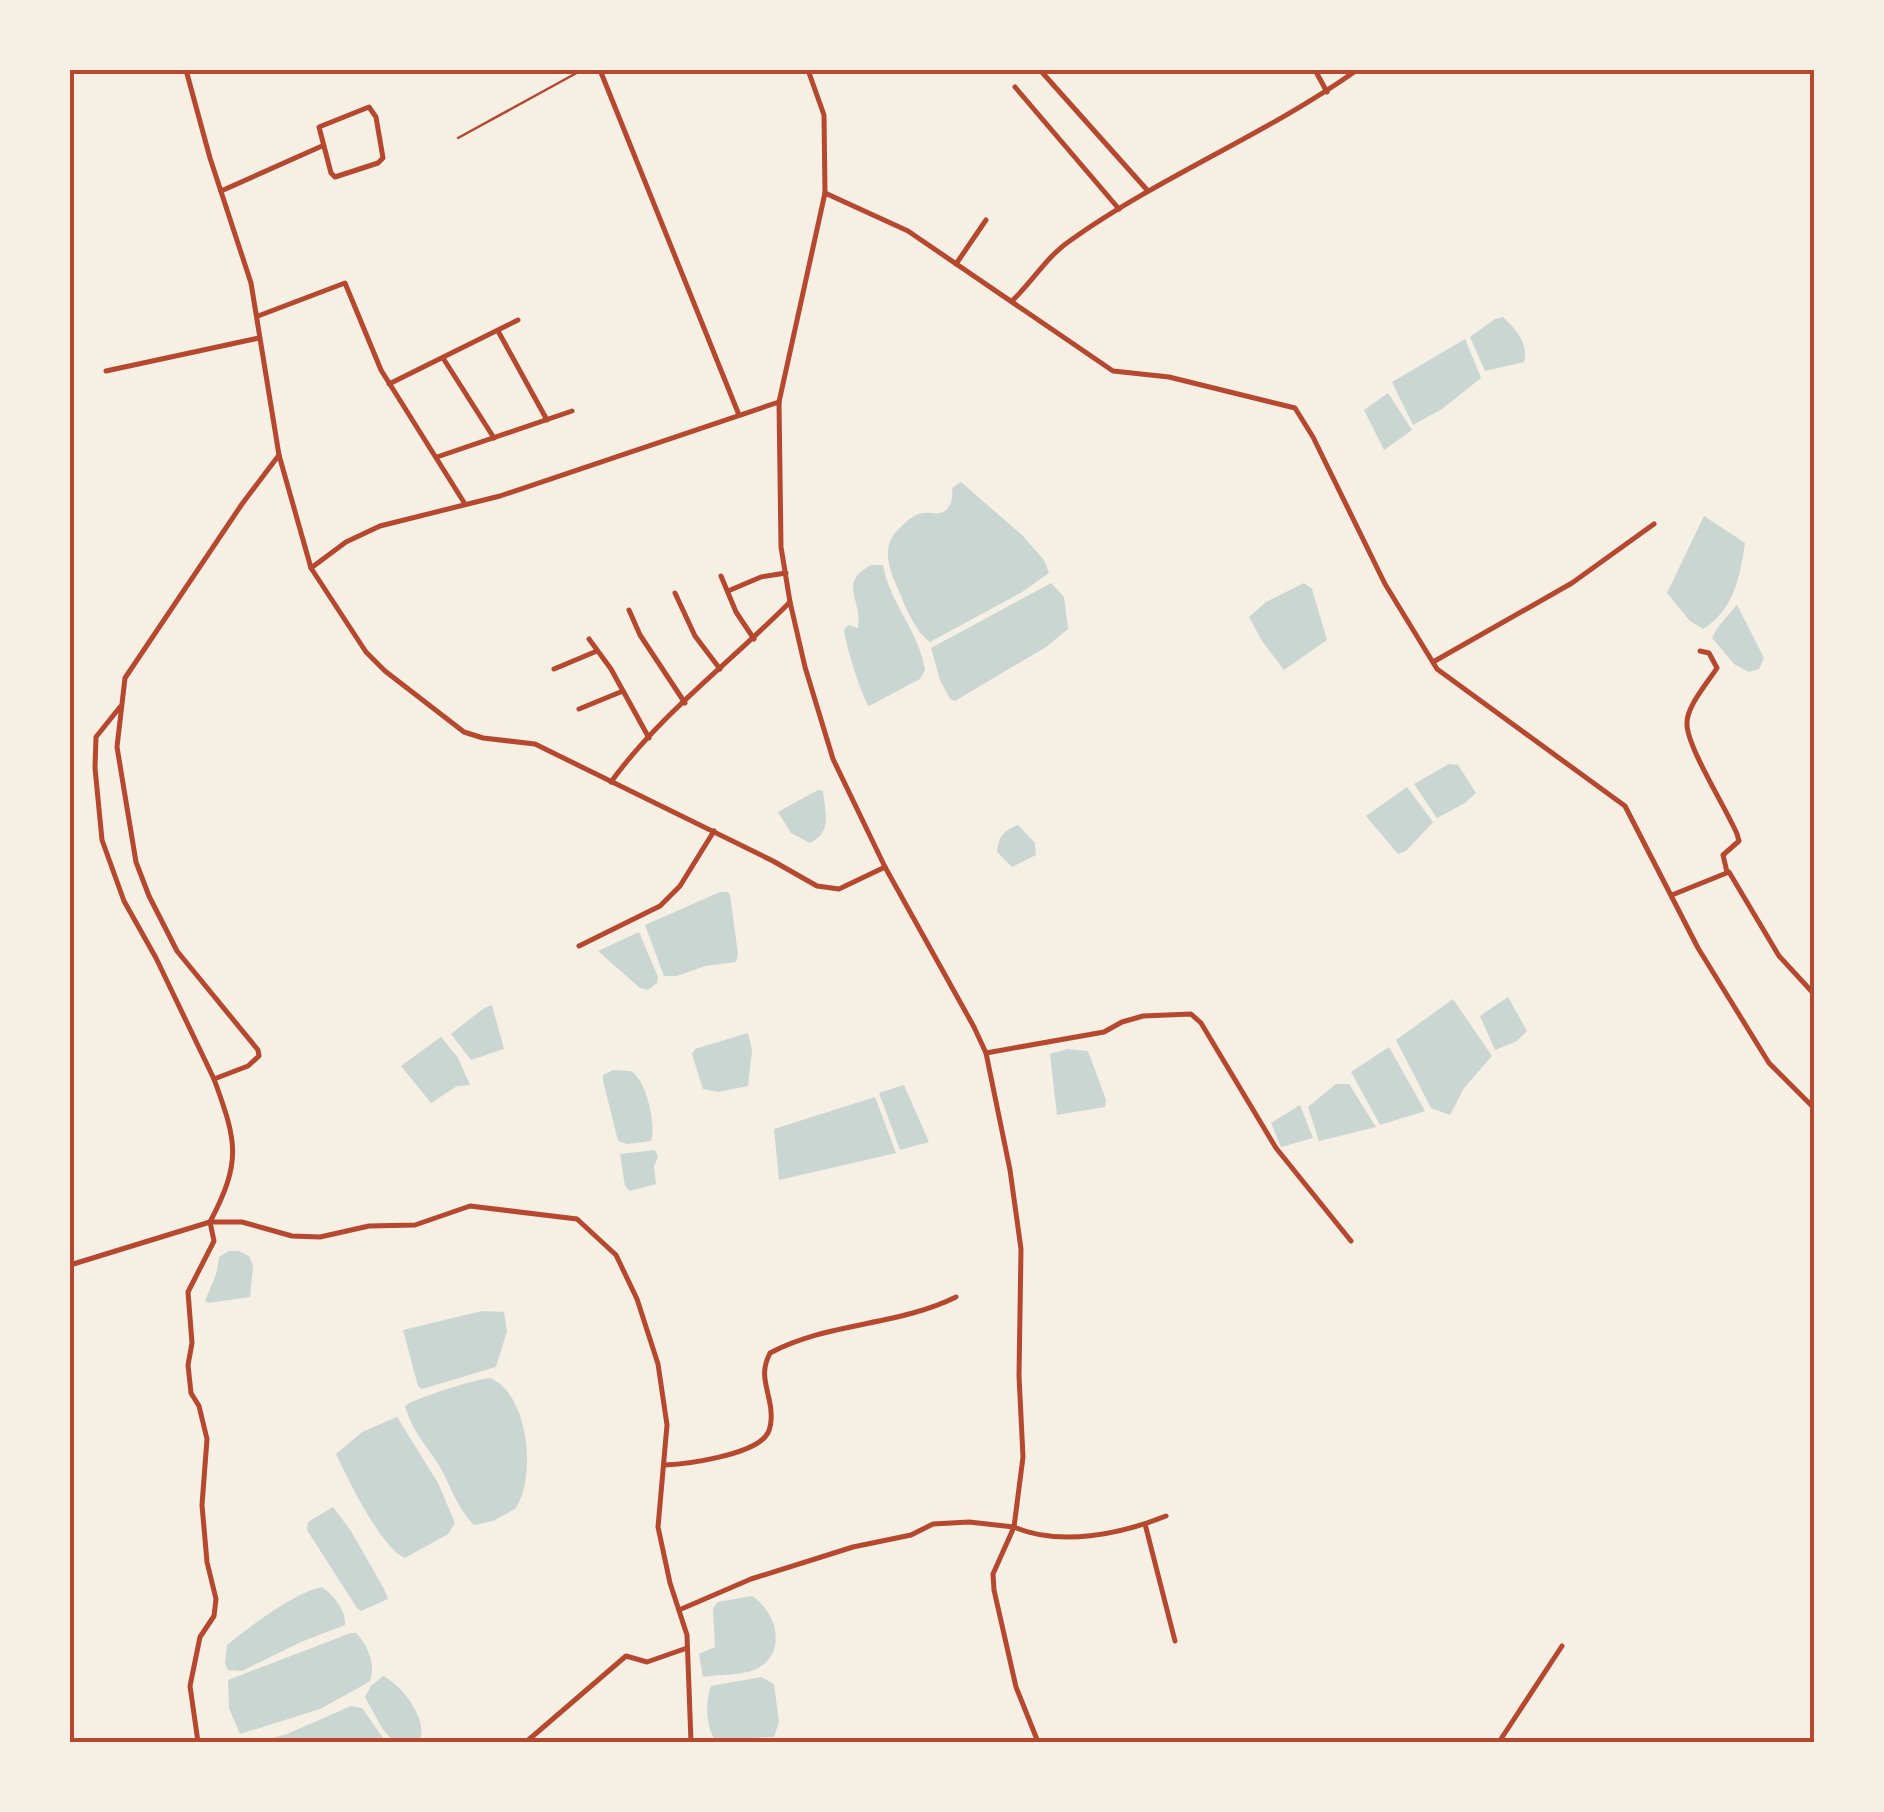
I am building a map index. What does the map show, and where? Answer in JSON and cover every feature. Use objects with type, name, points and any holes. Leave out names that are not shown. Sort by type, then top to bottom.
[{"type":"street","points":[[186,70],[250,283],[278,454],[311,568],[366,652],[464,732],[535,744],[827,889],[839,889],[885,868]]},
{"type":"street","points":[[600,70],[740,416]]},
{"type":"street","points":[[808,70],[824,115],[825,193],[779,402],[778,495],[786,573],[826,743],[885,868],[986,1054],[1010,1170],[1021,1249],[1019,1376],[1023,1457],[1014,1527],[993,1574],[994,1590],[1016,1687],[1038,1742]]},
{"type":"street","points":[[1040,70],[1149,192]]},
{"type":"street","points":[[1314,70],[1327,92]]},
{"type":"street","points":[[1012,300],[1028,286],[1048,258],[1119,209],[1327,92],[1357,70]]},
{"type":"street","points":[[1015,86],[1119,209]]},
{"type":"street","points":[[368,107],[374,110],[384,151],[378,163],[335,178],[322,146],[318,130],[322,124],[368,107]]},
{"type":"street","points":[[221,191],[322,146]]},
{"type":"street","points":[[825,193],[908,231],[1113,371],[1169,377],[1295,408],[1384,584],[1437,669],[1625,806],[1656,873],[1672,895],[1698,948],[1769,1063],[1814,1108]]},
{"type":"street","points":[[956,264],[986,220]]},
{"type":"street","points":[[258,316],[344,283],[389,384],[465,505]]},
{"type":"street","points":[[389,384],[518,320]]},
{"type":"street","points":[[498,331],[547,420]]},
{"type":"street","points":[[106,371],[260,338]]},
{"type":"street","points":[[444,358],[494,438]]},
{"type":"street","points":[[311,568],[346,542],[380,526],[465,505],[779,402]]},
{"type":"street","points":[[438,457],[572,412]]},
{"type":"street","points":[[214,1079],[255,1061],[258,1050],[177,951],[149,896],[136,862],[117,748],[125,678],[278,454]]},
{"type":"street","points":[[1433,662],[1572,583],[1654,524]]},
{"type":"street","points":[[728,591],[761,577],[786,573]]},
{"type":"street","points":[[720,576],[736,612],[754,639]]},
{"type":"street","points":[[675,593],[696,636],[720,669]]},
{"type":"street","points":[[611,782],[684,703],[790,602]]},
{"type":"street","points":[[628,610],[684,703]]},
{"type":"street","points":[[588,639],[650,738]]},
{"type":"street","points":[[554,669],[597,650]]},
{"type":"street","points":[[1700,651],[1709,653],[1716,668],[1686,723],[1692,744],[1739,841],[1723,855],[1727,872],[1779,956],[1814,994]]},
{"type":"street","points":[[580,710],[623,691]]},
{"type":"street","points":[[122,706],[96,737],[102,840],[124,901],[214,1079],[232,1132],[234,1162],[227,1189],[210,1222],[214,1242],[188,1292],[192,1343],[188,1366],[191,1392],[199,1406],[207,1439],[202,1505],[206,1562],[216,1599],[214,1616],[200,1638],[190,1686],[198,1742]]},
{"type":"street","points":[[579,946],[660,906],[680,886],[714,831]]},
{"type":"street","points":[[1672,895],[1727,872]]},
{"type":"street","points":[[986,1054],[1104,1032],[1144,1016],[1191,1014],[1201,1023],[1276,1148],[1351,1241]]},
{"type":"street","points":[[70,1265],[210,1222],[242,1222],[292,1236],[320,1237],[369,1226],[415,1225],[470,1206],[577,1218],[616,1256],[637,1299],[658,1364],[667,1425],[658,1527],[687,1648],[691,1742]]},
{"type":"street","points":[[665,1465],[687,1464],[753,1447],[766,1436],[770,1427],[770,1399],[764,1386],[763,1367],[770,1353],[804,1340],[913,1314],[956,1297]]},
{"type":"street","points":[[678,1610],[751,1579],[853,1547],[911,1535],[933,1524],[968,1522],[1014,1527],[1038,1536],[1094,1534],[1166,1516]]},
{"type":"street","points":[[1145,1524],[1174,1640]]},
{"type":"street","points":[[1499,1742],[1562,1646]]},
{"type":"street","points":[[526,1742],[626,1656],[647,1662],[687,1648]]},
{"type":"path","points":[[458,138],[582,70]]},
{"type":"shaded area","points":[[1503,317],[1523,343],[1524,362],[1485,371],[1470,337]]},
{"type":"shaded area","points":[[1465,339],[1481,378],[1442,409],[1413,425],[1392,382]]},
{"type":"shaded area","points":[[1388,393],[1412,430],[1384,450],[1364,410]]},
{"type":"shaded area","points":[[961,482],[1022,535],[1044,560],[1049,573],[930,642],[906,608],[890,568],[888,550],[895,533],[912,517],[946,510],[952,500],[952,488]]},
{"type":"shaded area","points":[[1704,516],[1745,543],[1729,602],[1703,629],[1690,621],[1667,593]]},
{"type":"shaded area","points":[[871,565],[883,565],[925,670],[920,679],[869,706],[844,630],[848,625],[858,628],[853,585]]},
{"type":"shaded area","points":[[1051,583],[1064,597],[1068,629],[1046,647],[955,701],[950,699],[931,648]]},
{"type":"shaded area","points":[[1304,583],[1312,589],[1327,640],[1284,670],[1249,617],[1266,602]]},
{"type":"shaded area","points":[[1737,605],[1764,658],[1759,669],[1749,672],[1734,664],[1712,638]]},
{"type":"shaded area","points":[[1449,764],[1458,765],[1476,793],[1437,818],[1414,784]]},
{"type":"shaded area","points":[[1407,787],[1433,822],[1406,851],[1398,854],[1366,816]]},
{"type":"shaded area","points":[[818,790],[823,791],[826,821],[822,833],[810,843],[791,833],[778,812]]},
{"type":"shaded area","points":[[1018,825],[1035,843],[1036,855],[1012,867],[997,852],[1003,835]]},
{"type":"shaded area","points":[[720,892],[730,895],[736,962],[664,976],[645,925]]},
{"type":"shaded area","points":[[639,932],[658,977],[648,990],[640,988],[598,951]]},
{"type":"shaded area","points":[[1508,997],[1527,1031],[1517,1041],[1495,1050],[1480,1016]]},
{"type":"shaded area","points":[[1453,999],[1492,1056],[1464,1088],[1450,1115],[1431,1108],[1396,1040]]},
{"type":"shaded area","points":[[492,1005],[504,1049],[471,1060],[451,1034]]},
{"type":"shaded area","points":[[748,1033],[752,1050],[748,1086],[718,1092],[703,1089],[692,1054],[695,1049]]},
{"type":"shaded area","points":[[441,1037],[458,1058],[470,1085],[457,1086],[431,1103],[401,1066]]},
{"type":"shaded area","points":[[1389,1047],[1425,1111],[1380,1125],[1351,1072]]},
{"type":"shaded area","points":[[1067,1049],[1088,1051],[1105,1107],[1057,1115],[1050,1054]]},
{"type":"shaded area","points":[[613,1070],[630,1071],[641,1083],[651,1114],[651,1141],[618,1141],[603,1081],[603,1075]]},
{"type":"shaded area","points":[[1336,1084],[1349,1084],[1376,1127],[1319,1141],[1308,1107]]},
{"type":"shaded area","points":[[904,1085],[929,1142],[900,1150],[879,1093]]},
{"type":"shaded area","points":[[875,1097],[896,1153],[779,1180],[774,1129]]},
{"type":"shaded area","points":[[1300,1105],[1313,1138],[1281,1147],[1271,1123]]},
{"type":"shaded area","points":[[655,1150],[656,1184],[630,1191],[625,1186],[620,1154]]},
{"type":"shaded area","points":[[229,1251],[249,1256],[253,1266],[250,1297],[209,1303],[205,1301],[219,1257]]},
{"type":"shaded area","points":[[482,1311],[504,1312],[507,1331],[496,1367],[422,1389],[418,1386],[403,1330]]},
{"type":"shaded area","points":[[490,1378],[503,1387],[521,1418],[526,1477],[515,1509],[493,1521],[474,1525],[415,1430],[405,1406],[446,1389]]},
{"type":"shaded area","points":[[397,1417],[438,1483],[455,1523],[448,1534],[405,1558],[376,1527],[336,1454],[362,1432]]},
{"type":"shaded area","points":[[333,1507],[351,1531],[388,1599],[361,1611],[307,1530],[308,1522]]},
{"type":"shaded area","points":[[322,1587],[338,1604],[345,1625],[242,1671],[228,1670],[227,1645],[285,1603]]},
{"type":"shaded area","points":[[752,1596],[772,1621],[776,1642],[773,1652],[752,1671],[703,1677],[699,1654],[715,1647],[713,1608],[718,1602]]},
{"type":"shaded area","points":[[356,1633],[370,1656],[369,1682],[320,1709],[240,1734],[229,1708],[228,1680]]},
{"type":"shaded area","points":[[383,1676],[412,1705],[421,1725],[419,1742],[394,1742],[365,1697]]},
{"type":"shaded area","points":[[761,1677],[774,1684],[779,1722],[774,1737],[715,1740],[707,1714],[711,1686]]},
{"type":"shaded area","points":[[351,1706],[362,1708],[386,1742],[258,1742],[287,1734]]}]
